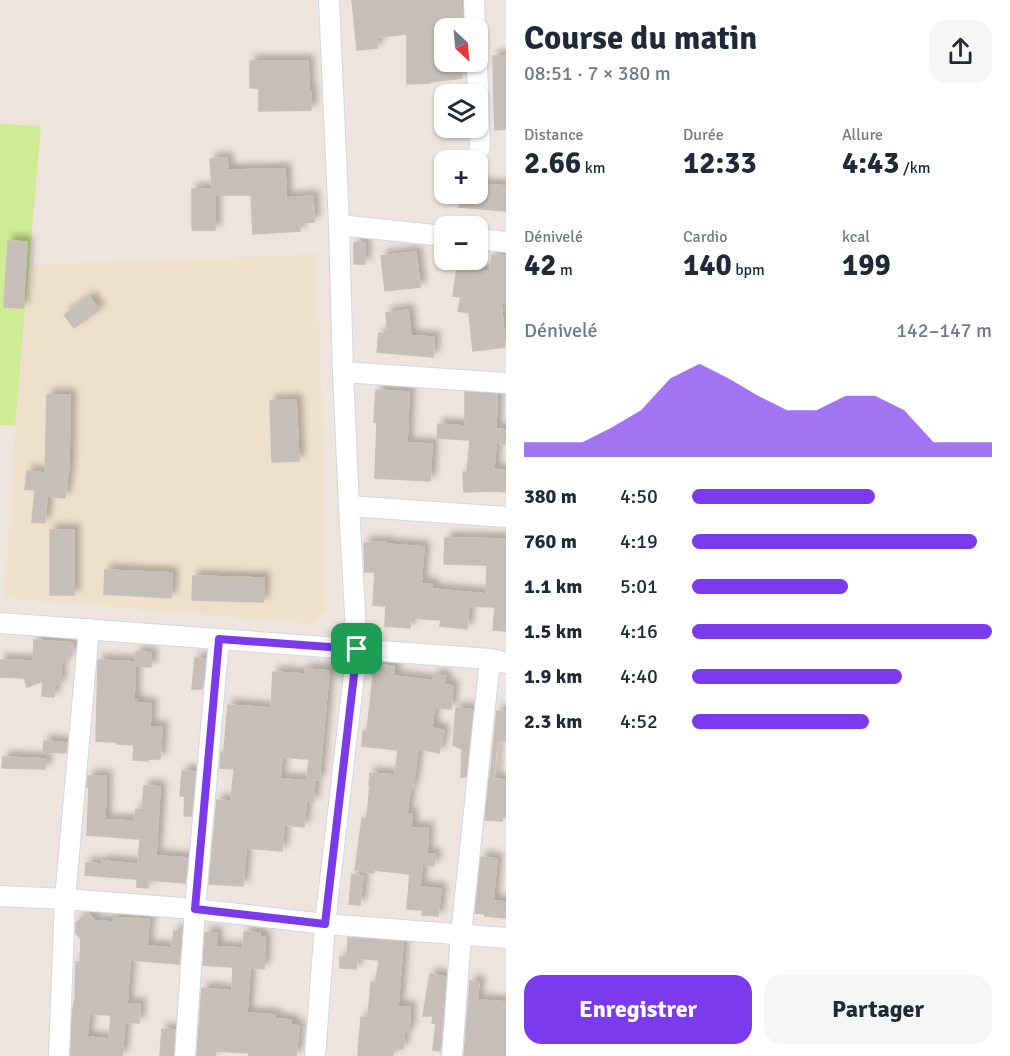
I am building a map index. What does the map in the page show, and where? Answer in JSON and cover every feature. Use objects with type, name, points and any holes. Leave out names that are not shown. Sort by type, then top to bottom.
[{"type":"street","points":[[315,1056],[325,924],[357,649],[343,372],[329,0]]},
{"type":"street","points":[[474,0],[475,18]]},
{"type":"street","points":[[477,72],[480,148]]},
{"type":"street","points":[[339,225],[434,235]]},
{"type":"street","points":[[488,240],[506,242]]},
{"type":"street","points":[[343,372],[506,383]]},
{"type":"street","points":[[349,506],[506,517]]},
{"type":"street","points":[[0,623],[498,661],[461,935],[452,1056]]},
{"type":"street","points":[[59,1056],[65,899],[89,629]]},
{"type":"street","points":[[185,1056],[195,909],[219,639]]},
{"type":"street","points":[[0,896],[195,909],[325,924],[506,938]]},
{"type":"shaded area","points":[[317,254],[327,610],[312,624],[5,598],[15,426],[30,265]]},
{"type":"green space","points":[[0,124],[41,126],[15,426],[0,425]]},
{"type":"building","points":[[352,0],[461,0],[463,18],[434,18],[434,72],[461,72],[462,78],[407,84],[407,34],[377,37],[377,48],[357,50]]},
{"type":"building","points":[[493,56],[506,56],[506,129],[495,130]]},
{"type":"building","points":[[250,61],[308,61],[311,110],[259,111],[259,88],[250,88]]},
{"type":"building","points":[[227,158],[228,170],[285,169],[286,198],[313,196],[314,222],[299,223],[300,231],[253,234],[251,195],[215,195],[215,230],[192,230],[192,189],[212,189],[210,159]]},
{"type":"building","points":[[488,185],[506,186],[506,211],[459,207],[459,204],[488,204]]},
{"type":"building","points":[[8,241],[27,242],[23,308],[4,307]]},
{"type":"building","points":[[354,243],[365,243],[365,264],[354,264]]},
{"type":"building","points":[[416,252],[420,287],[385,291],[381,256]]},
{"type":"building","points":[[492,255],[506,256],[506,303],[501,303],[505,347],[473,351],[469,313],[458,311],[461,297],[453,296],[457,270],[490,272]]},
{"type":"building","points":[[90,297],[99,310],[74,328],[64,315]]},
{"type":"building","points":[[408,310],[411,336],[434,337],[433,357],[377,352],[379,333],[388,334],[386,313]]},
{"type":"building","points":[[376,390],[409,392],[407,443],[432,444],[430,481],[375,478]]},
{"type":"building","points":[[465,392],[497,394],[496,429],[506,430],[506,444],[496,443],[494,469],[506,471],[506,492],[464,492],[463,472],[467,472],[470,440],[437,438],[438,424],[465,426]]},
{"type":"building","points":[[47,395],[70,395],[69,465],[65,498],[47,496],[45,523],[32,522],[35,490],[25,489],[27,471],[45,473]]},
{"type":"building","points":[[296,400],[299,461],[272,462],[270,401]]},
{"type":"building","points":[[50,530],[74,530],[74,595],[50,595]]},
{"type":"building","points":[[445,538],[506,539],[506,631],[493,630],[495,607],[469,606],[467,629],[440,626],[441,620],[411,618],[410,628],[385,626],[386,606],[373,605],[375,572],[365,572],[364,543],[386,542],[386,544],[424,547],[421,584],[432,584],[432,589],[486,594],[487,565],[444,564]]},
{"type":"building","points":[[105,570],[172,573],[171,598],[104,594]]},
{"type":"building","points":[[193,576],[264,578],[263,602],[192,600]]},
{"type":"building","points":[[34,640],[73,643],[72,654],[67,654],[66,662],[61,662],[60,685],[54,685],[54,697],[42,696],[43,681],[27,687],[24,678],[0,677],[0,660],[33,661]]},
{"type":"building","points":[[136,652],[151,653],[151,667],[135,666],[134,700],[137,700],[137,703],[151,704],[150,727],[162,727],[160,759],[148,759],[148,761],[133,760],[134,745],[96,741],[98,660],[135,662]]},
{"type":"building","points":[[195,658],[205,659],[202,689],[192,689]]},
{"type":"building","points":[[372,665],[394,666],[394,676],[433,681],[434,675],[445,676],[444,684],[453,686],[451,709],[434,708],[432,727],[444,731],[439,753],[418,748],[407,814],[412,814],[411,828],[428,828],[427,854],[435,854],[434,866],[422,865],[420,887],[441,889],[438,916],[422,915],[423,910],[407,909],[410,874],[355,870],[362,819],[367,819],[370,773],[395,775],[398,750],[362,746],[363,731],[367,731],[373,676]]},
{"type":"building","points":[[305,669],[329,671],[319,780],[307,779],[309,759],[282,757],[280,779],[315,781],[313,802],[306,802],[304,827],[284,825],[282,851],[246,848],[243,886],[209,884],[217,800],[231,801],[234,769],[220,768],[221,752],[224,752],[228,705],[271,708],[273,672],[305,674]]},
{"type":"building","points":[[456,708],[473,710],[466,777],[461,777],[462,749],[453,745]]},
{"type":"building","points":[[497,711],[506,712],[506,742],[497,741],[494,778],[490,778]]},
{"type":"building","points":[[44,741],[67,743],[66,753],[43,752]]},
{"type":"building","points":[[3,757],[46,759],[45,769],[2,768]]},
{"type":"building","points":[[182,771],[195,772],[191,816],[184,816],[185,796],[180,796]]},
{"type":"building","points":[[88,776],[106,776],[105,820],[134,821],[136,809],[142,810],[144,786],[160,787],[156,856],[188,858],[185,883],[148,880],[148,888],[137,887],[137,879],[85,875],[86,863],[102,864],[102,861],[138,864],[140,839],[87,835]]},
{"type":"building","points":[[489,779],[506,780],[506,817],[502,817],[502,821],[485,820]]},
{"type":"building","points":[[481,857],[497,859],[493,901],[506,902],[506,918],[475,913]]},
{"type":"building","points":[[352,875],[363,876],[360,905],[349,904]]},
{"type":"building","points":[[88,913],[95,921],[114,922],[114,918],[149,919],[147,946],[172,948],[174,931],[181,931],[179,964],[130,960],[127,1004],[140,1004],[139,1023],[125,1022],[122,1056],[71,1056],[76,962],[80,962],[81,939],[76,933],[76,923]],"holes":[[[89,1014],[111,1015],[109,1039],[87,1037]]]},
{"type":"building","points":[[244,932],[260,933],[260,937],[265,937],[264,969],[250,968],[247,1013],[275,1015],[275,1019],[291,1020],[291,1025],[299,1026],[296,1056],[249,1056],[249,1053],[216,1051],[215,1056],[197,1056],[202,988],[232,991],[233,967],[203,965],[205,933],[217,933],[216,947],[243,948]]},
{"type":"building","points":[[348,938],[403,942],[398,1007],[410,1007],[409,1032],[404,1032],[403,1049],[393,1049],[393,1056],[358,1056],[361,1017],[368,1018],[371,982],[376,983],[379,960],[357,958],[356,969],[340,968],[340,957],[348,957]]},
{"type":"building","points":[[430,974],[446,977],[440,1051],[433,1050],[436,1023],[432,1023],[433,1016],[423,1016]]},
{"type":"building","points":[[470,981],[479,982],[477,1000],[506,1002],[506,1056],[464,1056]]},
{"type":"building","points":[[162,1029],[175,1030],[173,1056],[160,1056]]},
{"type":"route","points":[[219,639],[357,649],[325,924],[195,909],[219,639]]}]
